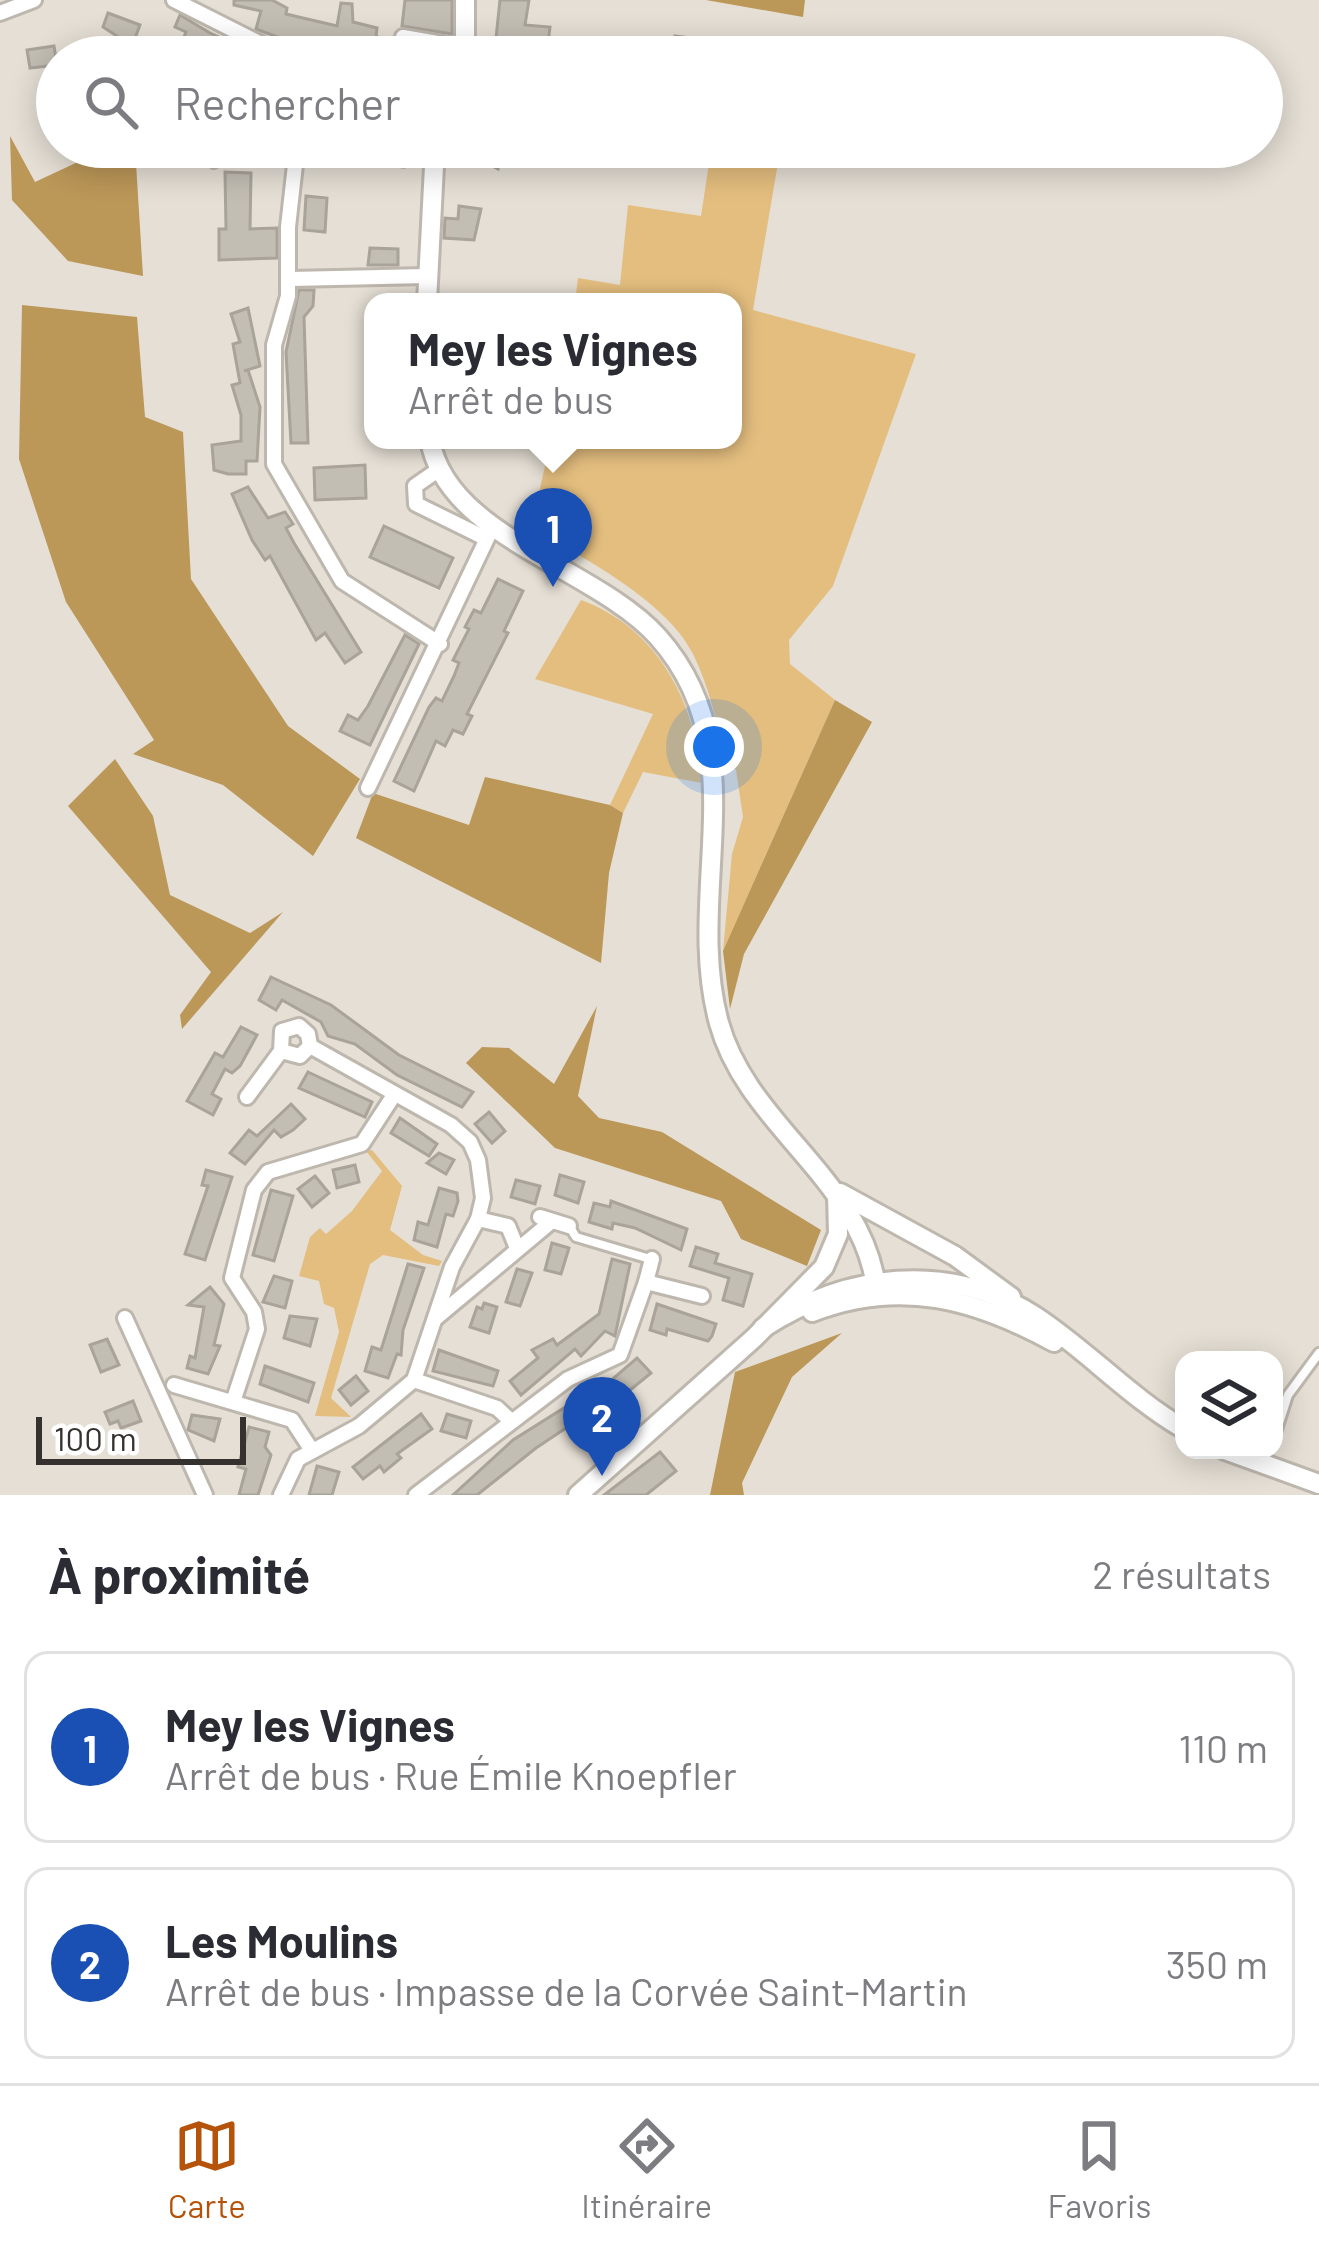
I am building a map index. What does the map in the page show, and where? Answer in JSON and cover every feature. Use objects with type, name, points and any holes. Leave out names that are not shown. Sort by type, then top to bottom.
[{"type":"main road","points":[[465,0],[465,36]]},
{"type":"main road","points":[[427,293],[434,168]]},
{"type":"main road","points":[[432,449],[438,470],[460,501],[495,532],[638,617],[670,651],[692,687],[714,757],[709,962],[721,1030],[739,1072],[836,1190],[865,1239],[876,1287]]},
{"type":"main road","points":[[836,1190],[955,1256],[1175,1423]]},
{"type":"main road","points":[[578,1495],[824,1267],[834,1248],[836,1190]]},
{"type":"main road","points":[[758,1333],[827,1293],[876,1287],[962,1286],[1033,1315]]},
{"type":"main road","points":[[876,1287],[979,1306],[1100,1369]]},
{"type":"main road","points":[[1271,1459],[1319,1484]]},
{"type":"street","points":[[0,13],[34,0]]},
{"type":"street","points":[[175,0],[230,36]]},
{"type":"street","points":[[295,168],[288,226],[290,279],[274,345],[273,452],[278,478],[342,580],[440,644]]},
{"type":"street","points":[[290,279],[427,276]]},
{"type":"street","points":[[368,788],[495,532],[416,504],[416,485],[438,470]]},
{"type":"street","points":[[248,1096],[281,1051],[279,1036],[292,1026],[304,1029],[310,1046],[451,1125],[470,1142],[483,1176],[478,1219],[452,1267],[414,1380],[359,1426],[311,1449],[288,1472],[281,1495]]},
{"type":"street","points":[[281,1051],[293,1058],[310,1046]]},
{"type":"street","points":[[233,1402],[257,1329],[254,1312],[232,1278],[254,1190],[278,1166],[362,1144],[394,1095]]},
{"type":"street","points":[[478,1219],[508,1226],[517,1248]]},
{"type":"street","points":[[433,1321],[546,1219],[569,1226]]},
{"type":"street","points":[[416,1495],[568,1379],[620,1355],[652,1259]]},
{"type":"street","points":[[646,1282],[702,1295]]},
{"type":"street","points":[[125,1318],[205,1495]]},
{"type":"street","points":[[414,1380],[497,1408],[511,1420]]},
{"type":"street","points":[[174,1385],[292,1420],[311,1449]]},
{"type":"lane","points":[[569,1226],[576,1237],[652,1259]]},
{"type":"lane","points":[[1283,1411],[1288,1395],[1319,1354]]},
{"type":"shaded area","points":[[706,0],[805,0],[803,17]]},
{"type":"shaded area","points":[[10,136],[35,182],[65,168],[136,168],[143,276],[68,261],[12,200]]},
{"type":"shaded area","points":[[708,168],[777,168],[753,310],[916,354],[833,586],[789,640],[790,664],[835,700],[723,951],[732,854],[743,817],[736,770],[727,762],[699,667],[681,635],[644,598],[531,528],[549,449],[742,449],[742,293],[576,293],[578,278],[620,285],[628,205],[701,216]]},
{"type":"shaded area","points":[[22,305],[137,317],[145,417],[183,432],[191,579],[288,726],[360,779],[313,856],[223,785],[133,754],[154,740],[66,602],[19,459]]},
{"type":"shaded area","points":[[581,600],[632,629],[668,672],[692,725],[702,783],[643,772],[623,813],[610,805],[653,714],[535,679]]},
{"type":"shaded area","points":[[835,700],[872,722],[744,954],[730,1009],[723,951]]},
{"type":"shaded area","points":[[115,759],[153,816],[170,895],[250,933],[283,912],[182,1029],[180,1015],[211,972],[68,806]]},
{"type":"shaded area","points":[[485,777],[610,805],[623,813],[609,873],[601,963],[356,838],[373,793],[469,825]]},
{"type":"shaded area","points":[[597,1006],[578,1096],[599,1118],[662,1132],[821,1230],[807,1266],[741,1239],[721,1201],[555,1148],[466,1063],[482,1047],[509,1048],[554,1084]]},
{"type":"shaded area","points":[[372,1150],[402,1186],[390,1230],[423,1255],[442,1261],[439,1266],[383,1255],[370,1264],[331,1398],[351,1417],[315,1416],[339,1332],[334,1308],[324,1304],[319,1281],[299,1276],[310,1237],[320,1228],[326,1234],[352,1211],[382,1171],[366,1151]]},
{"type":"shaded area","points":[[842,1333],[792,1377],[742,1483],[744,1495],[710,1495],[735,1372]]},
{"type":"building","points":[[234,0],[272,0],[287,8],[286,14],[337,26],[341,3],[352,4],[353,22],[377,28],[376,36],[275,36],[256,29],[261,11],[234,5]]},
{"type":"building","points":[[405,0],[452,0],[452,34],[402,26]]},
{"type":"building","points":[[500,0],[529,0],[525,25],[550,27],[549,36],[496,36]]},
{"type":"building","points":[[108,13],[140,25],[136,36],[117,36],[103,27]]},
{"type":"building","points":[[180,15],[216,36],[184,36],[186,32],[175,27]]},
{"type":"building","points":[[36,49],[36,67],[30,68],[27,50]]},
{"type":"building","points":[[225,172],[251,173],[250,229],[277,228],[277,258],[219,260],[219,229],[226,229]]},
{"type":"building","points":[[306,196],[327,198],[325,232],[304,230]]},
{"type":"building","points":[[459,206],[481,209],[474,240],[444,238],[445,218],[458,219]]},
{"type":"building","points":[[370,248],[398,249],[398,265],[368,265]]},
{"type":"building","points":[[299,290],[314,290],[313,306],[304,317],[308,443],[291,443],[286,352]]},
{"type":"building","points":[[248,308],[260,366],[244,371],[248,370],[260,407],[257,461],[246,461],[246,474],[228,474],[214,470],[212,445],[241,441],[241,415],[232,385],[240,383],[233,344],[240,342],[231,314]]},
{"type":"building","points":[[365,465],[366,498],[315,500],[314,468]]},
{"type":"building","points":[[248,487],[268,518],[285,512],[293,524],[286,528],[361,652],[345,663],[325,633],[316,640],[270,556],[265,560],[252,540],[232,494]]},
{"type":"building","points":[[384,526],[453,558],[439,588],[370,557]]},
{"type":"building","points":[[498,579],[523,591],[504,631],[508,633],[467,714],[472,716],[463,734],[453,730],[445,746],[436,741],[414,791],[394,781],[429,707],[436,698],[442,701],[454,676],[459,663],[453,660],[469,629],[465,627],[474,610],[481,613]]},
{"type":"building","points":[[405,635],[419,644],[370,745],[340,731],[348,715],[358,720],[368,706]]},
{"type":"building","points":[[271,977],[331,1005],[399,1055],[473,1092],[462,1107],[397,1075],[355,1044],[328,1036],[321,1022],[282,1000],[276,1010],[259,1000]]},
{"type":"building","points":[[241,1027],[257,1035],[240,1066],[232,1073],[225,1069],[212,1094],[221,1099],[213,1115],[187,1101],[215,1053],[223,1057]]},
{"type":"building","points":[[308,1072],[372,1102],[365,1117],[299,1088]]},
{"type":"building","points":[[291,1104],[305,1119],[293,1130],[281,1137],[274,1130],[245,1164],[230,1153],[249,1130],[257,1136]]},
{"type":"building","points":[[489,1112],[505,1131],[492,1143],[475,1124]]},
{"type":"building","points":[[400,1118],[437,1144],[429,1156],[391,1133]]},
{"type":"building","points":[[439,1153],[454,1160],[446,1174],[427,1163]]},
{"type":"building","points":[[355,1165],[359,1182],[337,1188],[333,1170]]},
{"type":"building","points":[[206,1170],[232,1177],[205,1260],[185,1254],[208,1186],[202,1185]]},
{"type":"building","points":[[560,1175],[584,1182],[578,1203],[555,1195]]},
{"type":"building","points":[[315,1176],[329,1193],[312,1207],[298,1189]]},
{"type":"building","points":[[516,1180],[540,1186],[535,1204],[511,1197]]},
{"type":"building","points":[[439,1188],[457,1193],[458,1201],[453,1216],[446,1214],[437,1247],[414,1240],[418,1222],[428,1225]]},
{"type":"building","points":[[271,1190],[293,1196],[274,1261],[253,1255]]},
{"type":"building","points":[[611,1201],[687,1229],[681,1250],[635,1228],[613,1223],[612,1229],[589,1222],[594,1203],[610,1207]]},
{"type":"building","points":[[552,1243],[569,1248],[561,1274],[545,1270]]},
{"type":"building","points":[[696,1247],[718,1254],[715,1263],[752,1274],[743,1306],[723,1300],[729,1278],[690,1266]]},
{"type":"building","points":[[612,1259],[630,1264],[615,1336],[605,1331],[581,1356],[575,1349],[521,1395],[510,1381],[538,1358],[532,1350],[553,1339],[557,1345],[599,1314]]},
{"type":"building","points":[[408,1264],[424,1268],[403,1330],[401,1355],[397,1354],[388,1378],[365,1371],[372,1347],[381,1350]]},
{"type":"building","points":[[517,1269],[532,1273],[520,1306],[506,1302]]},
{"type":"building","points":[[274,1276],[292,1281],[285,1308],[263,1302]]},
{"type":"building","points":[[210,1287],[224,1304],[214,1345],[220,1346],[208,1374],[187,1368],[190,1356],[195,1358],[204,1307],[188,1305]]},
{"type":"building","points":[[484,1303],[497,1307],[489,1333],[470,1327],[477,1307],[482,1309]]},
{"type":"building","points":[[657,1304],[716,1324],[712,1336],[708,1341],[667,1329],[666,1335],[650,1330]]},
{"type":"building","points":[[290,1316],[317,1319],[310,1346],[284,1338]]},
{"type":"building","points":[[107,1339],[119,1365],[101,1372],[90,1345]]},
{"type":"building","points":[[439,1350],[498,1371],[493,1386],[433,1371]]},
{"type":"building","points":[[637,1358],[651,1373],[597,1417],[571,1435],[566,1428],[477,1495],[453,1495],[513,1440],[575,1401],[580,1407]]},
{"type":"building","points":[[265,1366],[314,1383],[308,1402],[260,1384]]},
{"type":"building","points":[[356,1376],[368,1391],[351,1405],[339,1390]]},
{"type":"building","points":[[133,1401],[141,1421],[121,1428],[118,1421],[110,1424],[105,1412]]},
{"type":"building","points":[[421,1414],[432,1429],[397,1454],[401,1458],[384,1472],[380,1466],[363,1479],[353,1467]]},
{"type":"building","points":[[447,1414],[471,1421],[466,1438],[441,1431]]},
{"type":"building","points":[[192,1415],[220,1419],[214,1441],[188,1430]]},
{"type":"building","points":[[249,1427],[269,1432],[265,1447],[271,1455],[258,1495],[239,1495],[246,1469],[238,1467]]},
{"type":"building","points":[[660,1452],[676,1471],[646,1495],[604,1495]]},
{"type":"building","points":[[317,1466],[339,1472],[332,1495],[309,1495]]},
{"type":"place","name":"Mey les Vignes","points":[[553,587]]},
{"type":"place","name":"Les Moulins","points":[[602,1476]]}]
